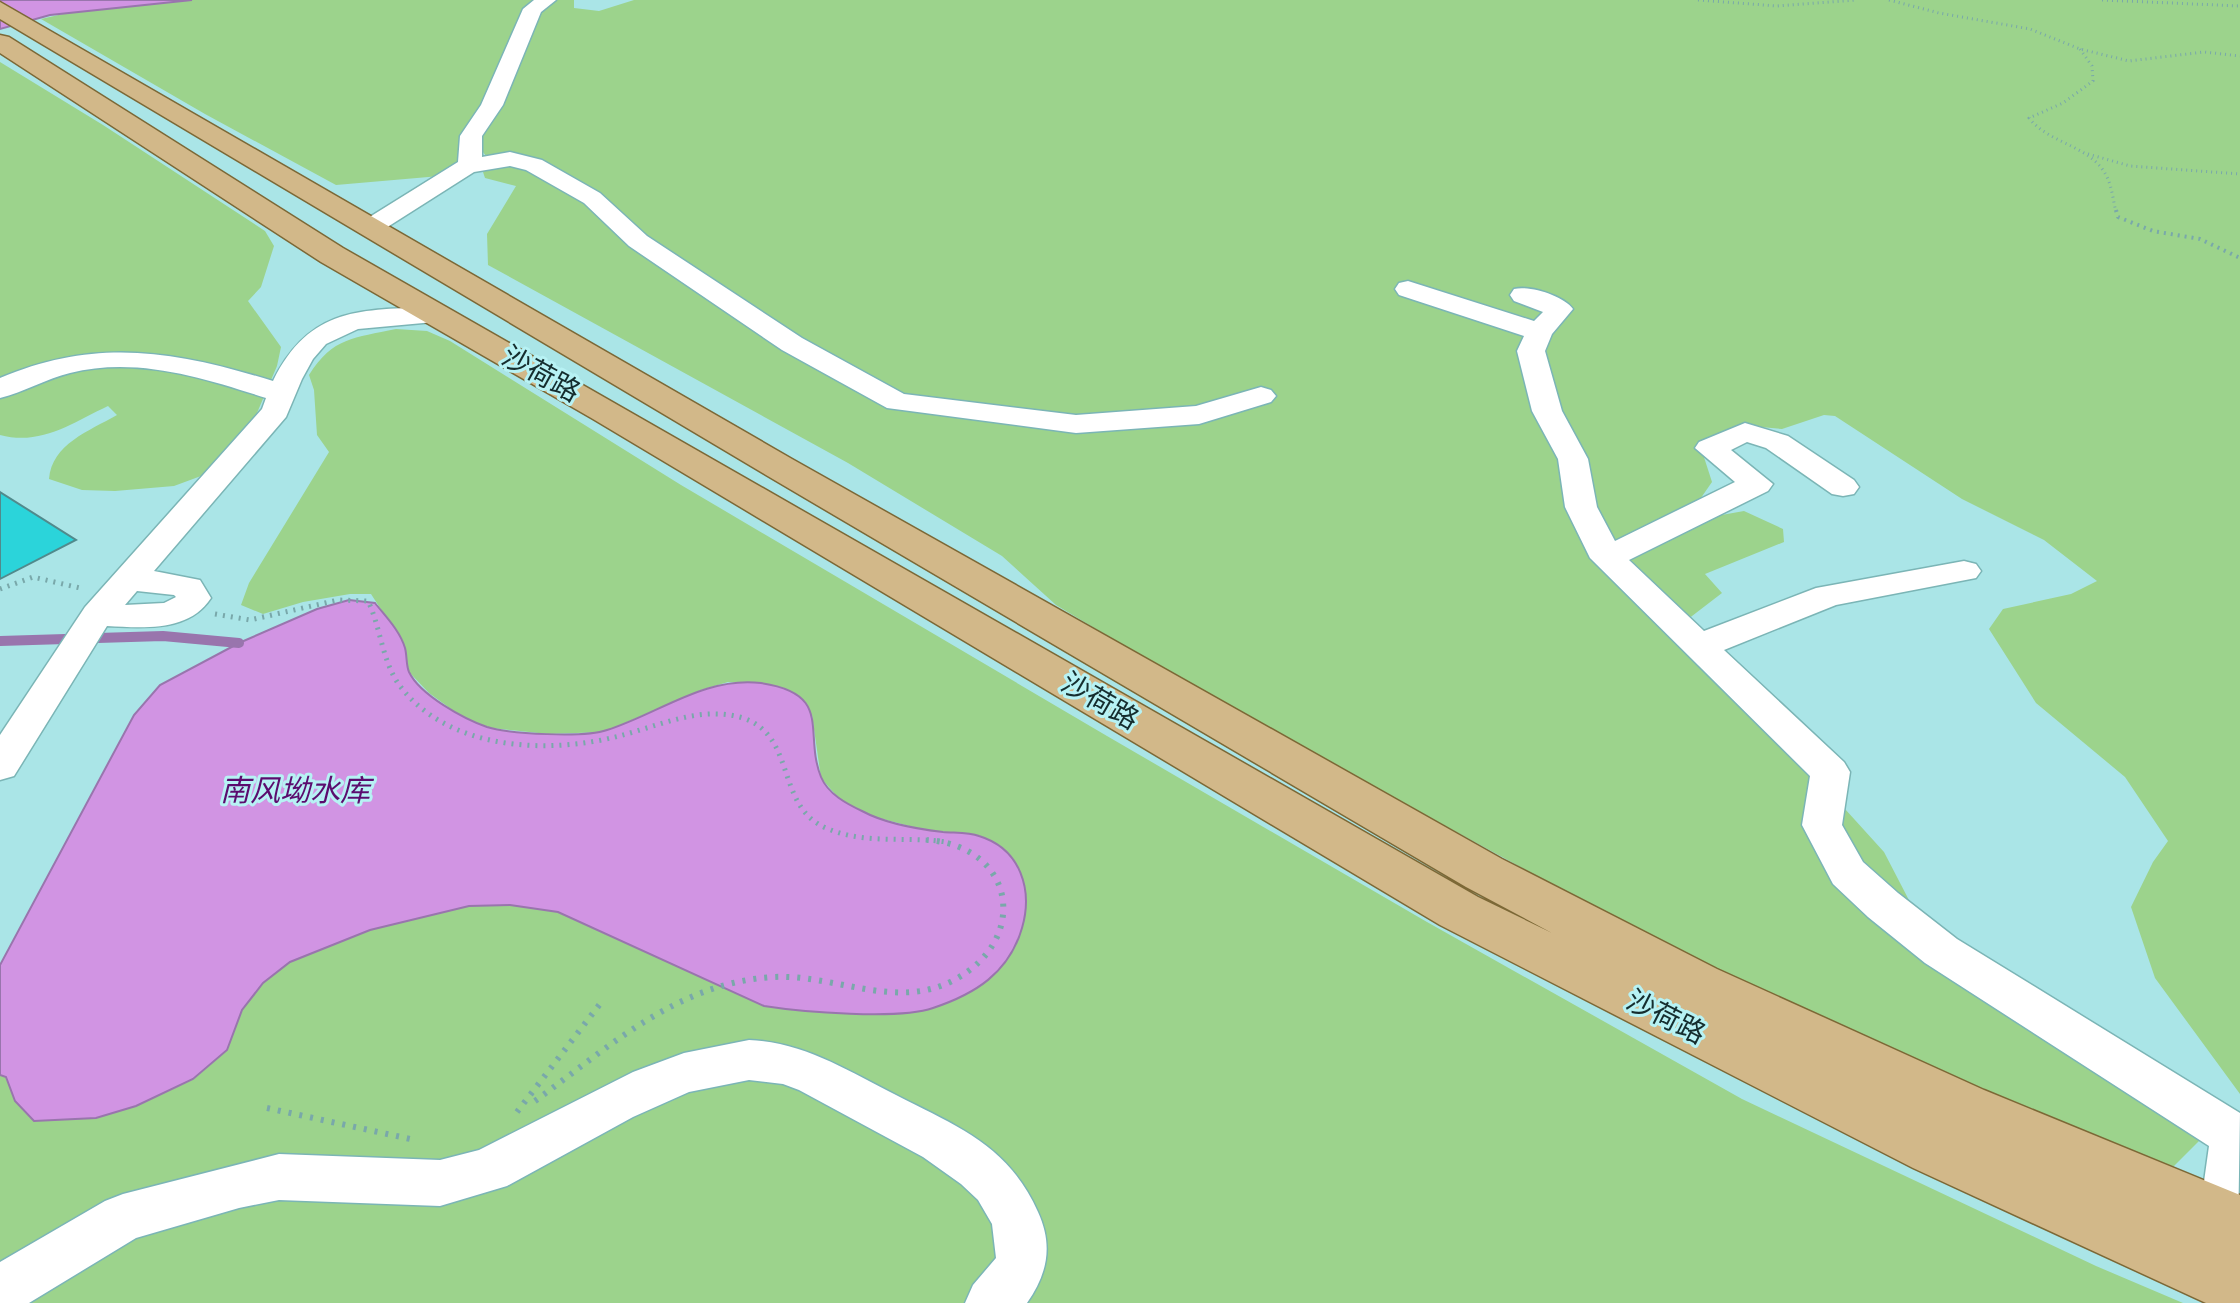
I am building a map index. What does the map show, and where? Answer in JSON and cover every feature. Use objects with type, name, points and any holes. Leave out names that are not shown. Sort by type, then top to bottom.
[{"type":"main road","name":"沙荷路","points":[[12,27],[369,228],[1240,735],[1484,873],[1698,985],[1963,1108],[2230,1221]]},
{"type":"main road","name":"沙荷路","points":[[12,27],[332,255],[606,411],[1459,911],[1934,1149],[2240,1286]]},
{"type":"lane","points":[[467,166],[471,159],[471,136],[492,105],[533,9],[547,0]]},
{"type":"lane","points":[[369,228],[467,166],[510,159],[534,165],[592,198],[638,241],[792,344],[897,402],[1076,424],[1199,415],[1261,396]]},
{"type":"lane","points":[[1408,289],[1539,332]]},
{"type":"lane","points":[[1523,295],[1560,309],[1539,332],[1531,351],[1547,411],[1573,459],[1581,507],[1607,558],[1830,772],[1822,825],[1848,873],[1941,951],[2237,1138],[2227,1196],[2230,1221]]},
{"type":"lane","points":[[0,766],[107,604],[276,411],[281,393],[303,351],[329,328],[369,317],[435,315]]},
{"type":"lane","points":[[0,389],[55,365],[120,359],[193,366],[281,393]]},
{"type":"lane","points":[[1607,558],[1757,484],[1710,448],[1745,432],[1777,442],[1843,487]]},
{"type":"lane","points":[[1700,646],[1828,596],[1964,571]]},
{"type":"lane","points":[[169,582],[188,588],[194,598],[187,608],[161,615],[107,604],[169,582]]},
{"type":"lane","points":[[0,1291],[123,1218],[279,1177],[440,1183],[465,1179],[692,1070],[728,1061],[753,1059],[782,1062],[809,1073],[959,1151],[995,1181],[1015,1212],[1024,1242],[1023,1260],[1013,1283],[992,1303]]},
{"type":"path","points":[[1698,0],[1772,6],[1815,6],[1856,0]]},
{"type":"path","points":[[1889,0],[1939,13],[2030,29],[2080,49],[2129,61],[2204,52],[2240,56]]},
{"type":"path","points":[[2102,0],[2240,6]]},
{"type":"path","points":[[2080,49],[2092,66],[2093,81],[2063,103],[2029,118],[2042,132],[2070,143],[2101,168],[2110,184],[2118,217],[2153,231],[2200,239],[2240,258]]},
{"type":"path","points":[[2083,152],[2130,166],[2240,174]]},
{"type":"path","points":[[0,589],[33,577],[107,604]]},
{"type":"path","points":[[187,608],[250,620],[338,600],[368,601],[401,687],[447,725],[484,737],[525,743],[572,744],[619,736],[704,713],[741,717],[756,723],[775,741],[795,802],[820,824],[847,837],[935,840],[965,848],[982,859],[1000,888],[1005,901],[1005,919],[999,934],[982,960],[949,982],[902,992],[811,979],[752,978],[706,990],[669,1005],[626,1032],[505,1120]]},
{"type":"path","points":[[514,1115],[603,1000]]},
{"type":"path","points":[[267,1108],[386,1136],[425,1141]]},
{"type":"green space","points":[[192,0],[574,0],[574,8],[599,11],[634,0],[2240,0],[2240,1094],[2155,978],[2131,907],[2153,862],[2168,841],[2125,777],[2036,703],[1989,629],[2003,609],[2071,594],[2097,581],[2044,540],[1962,499],[1835,416],[1824,415],[1782,429],[1738,425],[1711,439],[1702,451],[1712,482],[1696,505],[1716,516],[1744,511],[1783,529],[1784,542],[1705,574],[1722,593],[1679,626],[1884,852],[1912,906],[2200,1140],[2171,1169],[1773,1005],[1215,700],[1056,605],[1002,556],[848,463],[488,265],[487,234],[516,186],[485,178],[483,172],[492,164],[483,152],[475,150],[454,171],[440,176],[336,185],[41,19],[76,11]]},
{"type":"green space","points":[[0,62],[265,231],[274,246],[261,287],[248,301],[281,347],[277,366],[254,420],[201,476],[174,486],[115,491],[82,490],[49,479],[57,456],[64,448],[117,415],[108,406],[43,435],[15,438],[0,435]]},
{"type":"green space","points":[[396,329],[427,331],[450,341],[681,485],[1107,736],[1427,922],[1742,1099],[2096,1266],[2183,1303],[0,1303],[0,1075],[6,1077],[15,1101],[96,1118],[136,1106],[194,1079],[227,1050],[242,1010],[263,983],[290,962],[370,930],[469,906],[510,905],[557,912],[764,1006],[799,1011],[867,1012],[980,836],[921,829],[871,816],[841,801],[821,778],[812,715],[781,687],[728,682],[701,690],[604,732],[548,734],[491,728],[462,717],[429,693],[409,672],[404,645],[371,594],[350,594],[303,602],[263,614],[241,605],[249,583],[329,452],[317,435],[314,390],[309,375],[336,346],[356,337]]},
{"type":"water","points":[[0,0],[192,0],[50,15],[0,29]]},
{"type":"water","name":"南风坳水库","points":[[349,600],[375,603],[400,636],[409,672],[415,681],[455,712],[487,727],[547,734],[596,732],[626,723],[701,691],[740,682],[784,688],[799,696],[812,717],[816,760],[821,777],[838,798],[881,819],[902,825],[975,835],[993,842],[1014,861],[1026,899],[1022,928],[1009,958],[976,988],[933,1008],[898,1014],[825,1012],[764,1006],[558,912],[510,905],[469,906],[370,930],[290,962],[263,983],[242,1010],[227,1050],[193,1079],[136,1106],[96,1118],[34,1121],[15,1101],[6,1077],[0,1075],[0,965],[134,715],[160,685],[239,643],[317,609]]},
{"type":"building","points":[[0,492],[76,540],[0,579]]},
{"type":"waterway","points":[[0,641],[163,636],[239,643]]}]
